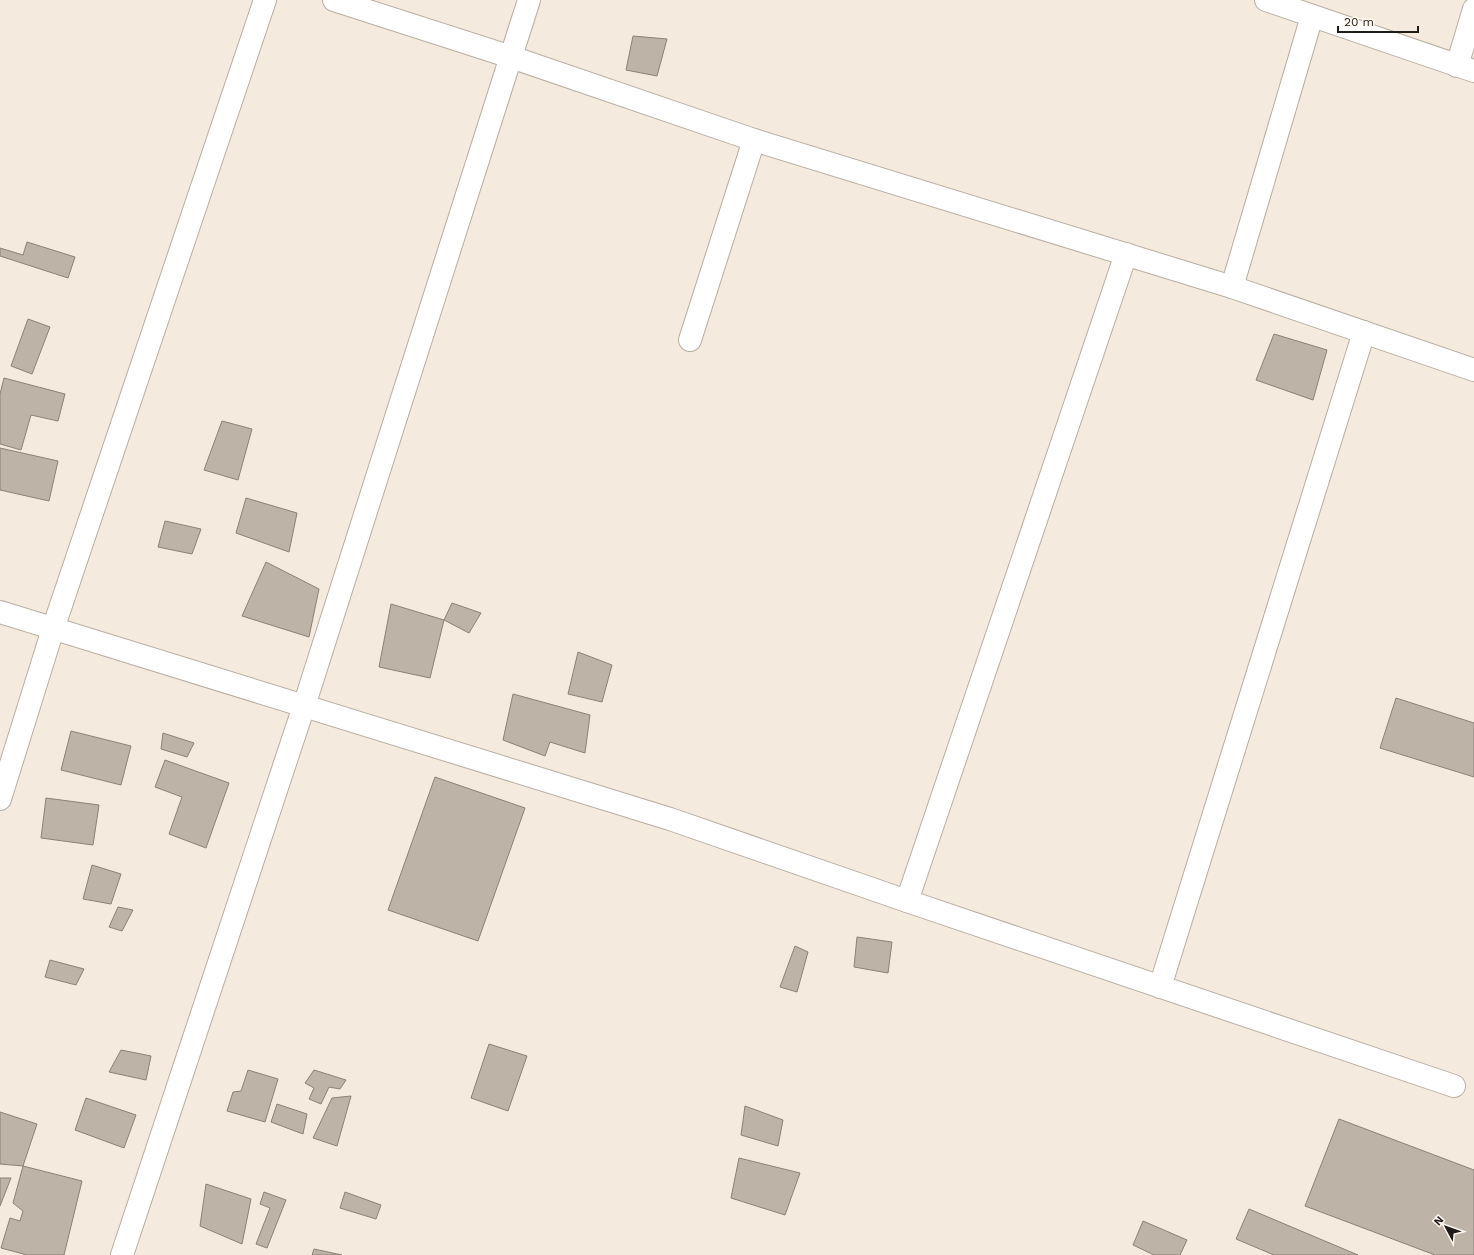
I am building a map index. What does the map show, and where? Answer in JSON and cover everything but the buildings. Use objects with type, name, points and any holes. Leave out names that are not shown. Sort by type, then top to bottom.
[{"type":"street","points":[[0,799],[53,629],[265,0]]},
{"type":"street","points":[[334,0],[511,57],[754,140],[1232,286],[1474,370]]},
{"type":"street","points":[[122,1255],[304,706],[529,0]]},
{"type":"street","points":[[1266,0],[1465,68],[1474,9]]},
{"type":"street","points":[[1232,286],[1312,16]]},
{"type":"street","points":[[690,340],[754,140]]},
{"type":"street","points":[[907,901],[1126,254]]},
{"type":"street","points":[[1160,987],[1364,332]]},
{"type":"street","points":[[0,612],[670,819],[907,901],[1454,1086]]}]
